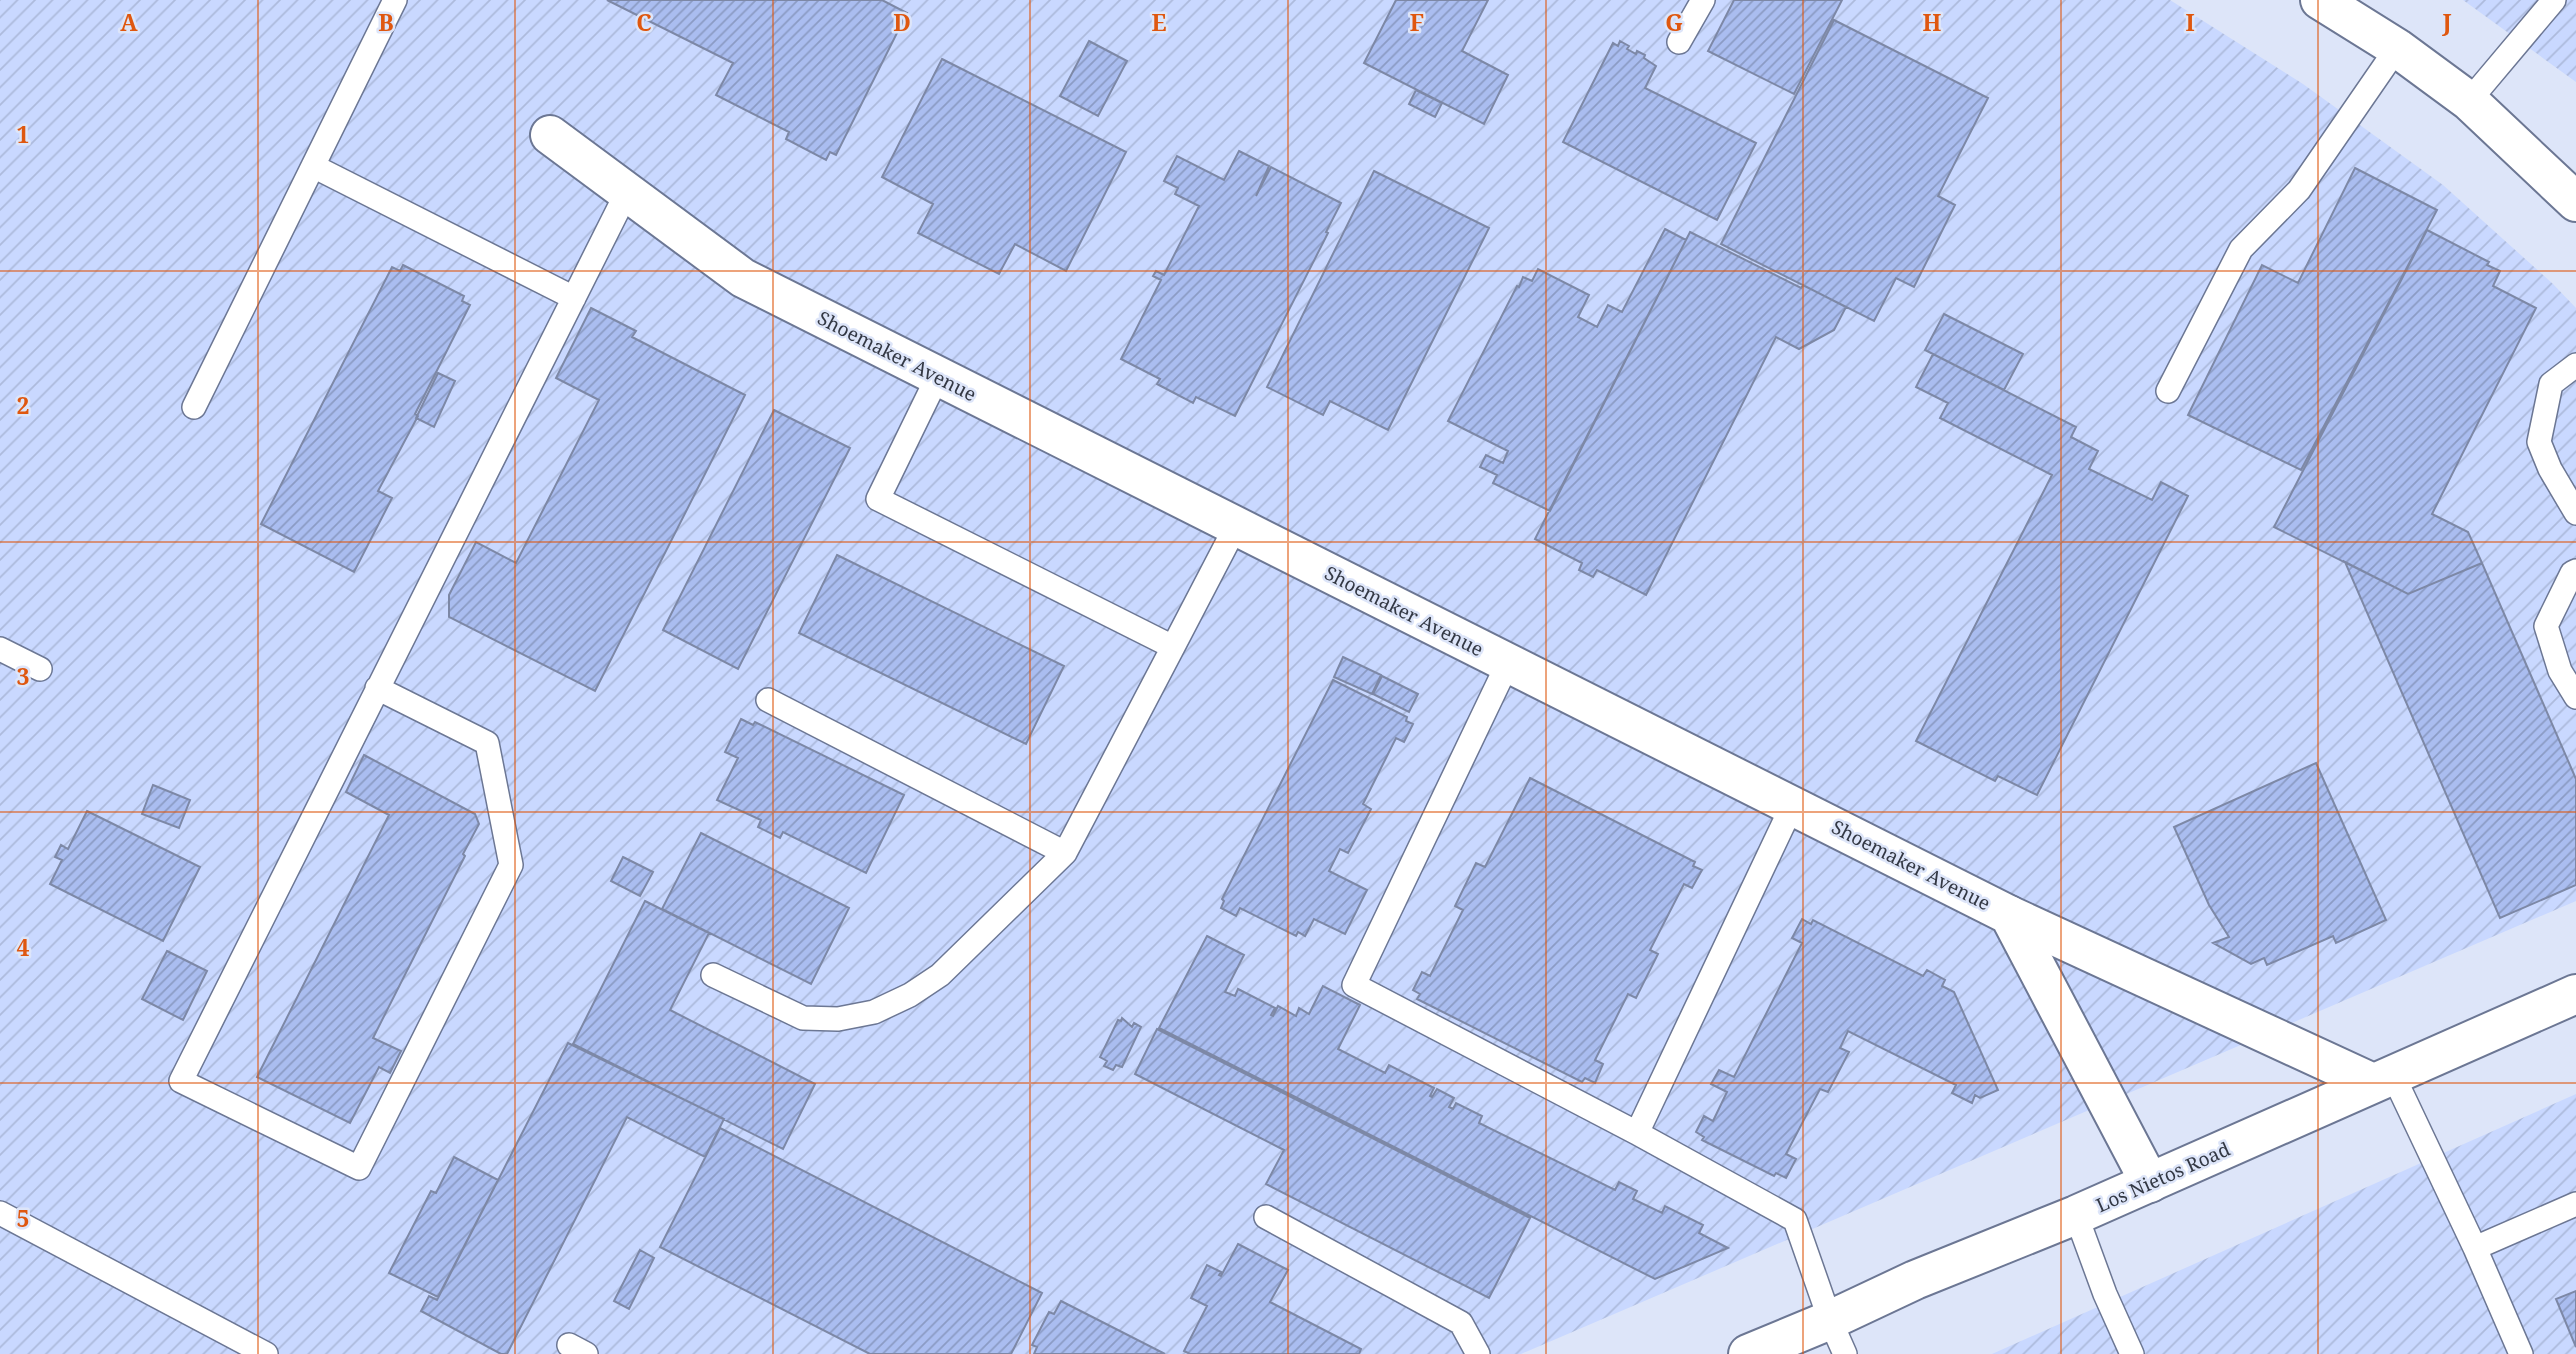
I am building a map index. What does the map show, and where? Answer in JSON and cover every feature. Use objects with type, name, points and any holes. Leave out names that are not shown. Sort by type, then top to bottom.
[{"type":"street","points":[[2320,0],[2397,48],[2469,102],[2576,201]]},
{"type":"street","name":"Shoemaker Avenue","points":[[550,135],[743,278],[2009,915],[2150,1183]]},
{"type":"street","points":[[2009,915],[2383,1079]]},
{"type":"street","name":"Los Nietos Road","points":[[1748,1354],[1830,1320],[1915,1280],[2150,1183],[2576,994]]},
{"type":"lane","points":[[194,407],[395,0]]},
{"type":"lane","points":[[1679,43],[1703,0]]},
{"type":"lane","points":[[2469,102],[2554,0]]},
{"type":"lane","points":[[2168,391],[2241,249],[2299,190],[2397,48]]},
{"type":"lane","points":[[313,166],[574,298]]},
{"type":"lane","points":[[377,688],[487,744],[511,865],[359,1168],[181,1081],[377,688],[627,192]]},
{"type":"lane","points":[[2576,365],[2551,384],[2539,442],[2550,469],[2576,513]]},
{"type":"lane","points":[[938,376],[878,499],[1173,647]]},
{"type":"lane","points":[[713,975],[803,1018],[838,1019],[874,1012],[911,995],[940,975],[1065,853],[1236,526]]},
{"type":"lane","points":[[2576,571],[2572,572],[2546,626],[2560,671],[2576,697]]},
{"type":"lane","points":[[0,649],[40,669]]},
{"type":"lane","points":[[1507,663],[1354,985],[1637,1133],[1795,1220],[1830,1320],[1845,1354]]},
{"type":"lane","points":[[768,700],[1065,853]]},
{"type":"lane","points":[[1637,1133],[1792,806]]},
{"type":"lane","points":[[2383,1079],[2475,1248],[2521,1354]]},
{"type":"lane","points":[[2475,1248],[2576,1204]]},
{"type":"lane","points":[[0,1213],[266,1354]]},
{"type":"lane","points":[[2076,1215],[2105,1294],[2132,1354]]},
{"type":"lane","points":[[1266,1217],[1461,1323],[1478,1354]]},
{"type":"shaded area","points":[[0,0],[2170,0],[2303,84],[2443,185],[2576,308],[2576,901],[1521,1354],[0,1354]]},
{"type":"shaded area","points":[[2463,0],[2576,0],[2576,82]]},
{"type":"shaded area","points":[[2576,1094],[2576,1354],[1992,1354]]},
{"type":"building","points":[[607,0],[882,0],[907,13],[836,155],[830,152],[826,160],[786,139],[789,132],[716,95],[733,63]]},
{"type":"building","points":[[1396,0],[1488,0],[1462,51],[1508,75],[1484,124],[1364,63]]},
{"type":"building","points":[[1734,0],[1842,0],[1794,94],[1708,51]]},
{"type":"building","points":[[1834,20],[1988,98],[1938,196],[1955,205],[1914,287],[1896,278],[1874,321],[1721,244]]},
{"type":"building","points":[[1089,41],[1127,61],[1098,116],[1060,96]]},
{"type":"building","points":[[1620,41],[1629,46],[1627,49],[1645,55],[1644,58],[1656,66],[1645,88],[1756,143],[1717,220],[1563,142],[1613,43],[1618,46]]},
{"type":"building","points":[[942,59],[1126,152],[1066,271],[1015,244],[999,274],[918,233],[933,204],[882,177]]},
{"type":"building","points":[[1416,90],[1442,103],[1435,117],[1409,104]]},
{"type":"building","points":[[1239,151],[1269,166],[1256,196],[1271,167],[1341,203],[1235,416],[1196,397],[1193,403],[1157,384],[1160,379],[1121,359],[1161,280],[1153,276],[1156,271],[1164,275],[1199,206],[1175,194],[1178,188],[1164,181],[1177,156],[1224,180]]},
{"type":"building","points":[[2355,168],[2437,210],[2301,470],[2188,415],[2262,265],[2298,283]]},
{"type":"building","points":[[1374,171],[1489,228],[1388,430],[1330,401],[1323,415],[1267,387]]},
{"type":"building","points":[[1665,229],[1686,240],[1550,511],[1493,483],[1497,475],[1480,467],[1486,455],[1503,463],[1508,451],[1448,421],[1523,277],[1532,281],[1538,269],[1589,295],[1578,317],[1597,327],[1608,305],[1622,312]]},
{"type":"building","points":[[2427,230],[2489,262],[2487,265],[2500,271],[2493,286],[2536,308],[2432,514],[2468,532],[2482,563],[2408,594],[2274,527]]},
{"type":"building","points":[[1690,232],[1801,288],[1803,285],[1846,307],[1834,330],[1799,349],[1776,337],[1646,595],[1597,570],[1593,577],[1579,570],[1582,563],[1535,539]]},
{"type":"building","points":[[403,265],[464,296],[462,301],[470,305],[415,414],[418,416],[378,491],[392,498],[354,572],[261,524],[392,267],[400,271]]},
{"type":"building","points":[[591,308],[636,331],[632,337],[745,395],[595,691],[449,617],[449,595],[476,542],[516,563],[599,400],[556,378]]},
{"type":"building","points":[[1944,314],[2023,354],[2004,390],[1925,350]]},
{"type":"building","points":[[1933,354],[2076,427],[2071,437],[2098,451],[2089,469],[2152,500],[2161,482],[2188,496],[2037,795],[1998,776],[1995,781],[1916,741],[2052,475],[1940,418],[1948,403],[1916,387]]},
{"type":"building","points":[[438,373],[455,381],[434,427],[416,418]]},
{"type":"building","points":[[774,410],[850,448],[738,669],[663,630]]},
{"type":"building","points":[[837,555],[1064,666],[1026,744],[799,633]]},
{"type":"building","points":[[2345,562],[2408,594],[2482,563],[2576,779],[2576,885],[2500,918]]},
{"type":"building","points":[[1343,657],[1381,675],[1372,694],[1334,677]]},
{"type":"building","points":[[1382,676],[1418,694],[1409,712],[1373,694]]},
{"type":"building","points":[[1333,680],[1407,717],[1406,721],[1413,724],[1404,742],[1396,738],[1363,804],[1371,809],[1348,853],[1340,849],[1329,871],[1367,890],[1345,934],[1314,919],[1305,936],[1298,932],[1296,936],[1240,908],[1236,916],[1221,908],[1224,901],[1222,899]]},
{"type":"building","points":[[741,719],[753,725],[755,722],[904,795],[866,873],[783,832],[780,838],[758,827],[761,820],[717,800],[738,758],[725,752]]},
{"type":"building","points":[[364,755],[475,814],[479,824],[373,1038],[401,1051],[390,1073],[379,1067],[350,1123],[257,1077],[389,815],[346,792]]},
{"type":"building","points":[[2316,763],[2386,920],[2336,943],[2333,936],[2267,965],[2264,958],[2251,964],[2213,943],[2229,937],[2209,905],[2174,827]]},
{"type":"building","points":[[1530,778],[1695,862],[1693,866],[1702,870],[1692,888],[1684,884],[1650,950],[1658,954],[1636,998],[1628,994],[1595,1060],[1603,1064],[1595,1083],[1585,1078],[1582,1082],[1417,999],[1420,994],[1413,990],[1422,972],[1430,976],[1463,910],[1455,906],[1476,863],[1485,867]]},
{"type":"building","points":[[153,785],[190,800],[179,828],[142,814]]},
{"type":"building","points":[[87,811],[200,867],[163,941],[50,884],[62,860],[55,857],[61,845],[68,849]]},
{"type":"building","points":[[701,833],[849,908],[811,984],[662,909]]},
{"type":"building","points":[[623,857],[653,872],[640,896],[611,881]]},
{"type":"building","points":[[645,901],[709,933],[670,1010],[815,1084],[783,1149],[573,1044]]},
{"type":"building","points":[[1802,919],[1811,924],[1813,920],[1923,976],[1927,970],[1945,980],[1942,986],[1954,992],[1998,1090],[1980,1098],[1975,1095],[1972,1103],[1952,1093],[1956,1085],[1848,1031],[1840,1048],[1849,1052],[1828,1092],[1820,1089],[1786,1154],[1796,1159],[1786,1178],[1776,1173],[1774,1176],[1702,1140],[1704,1137],[1696,1132],[1704,1116],[1713,1121],[1727,1092],[1711,1084],[1719,1070],[1734,1077],[1802,943],[1792,938]]},
{"type":"building","points":[[1207,936],[1244,955],[1225,992],[1235,996],[1238,989],[1275,1008],[1271,1015],[1273,1016],[1278,1006],[1296,1016],[1299,1008],[1309,1014],[1323,986],[1360,1005],[1338,1049],[1385,1073],[1389,1065],[1434,1088],[1430,1096],[1432,1097],[1437,1089],[1454,1098],[1449,1107],[1453,1109],[1456,1103],[1482,1116],[1479,1123],[1615,1190],[1619,1182],[1637,1191],[1633,1199],[1662,1213],[1665,1206],[1703,1225],[1699,1233],[1728,1248],[1655,1279],[1159,1028]]},
{"type":"building","points":[[167,951],[207,971],[183,1020],[142,999]]},
{"type":"building","points":[[1122,1018],[1132,1027],[1134,1023],[1141,1027],[1122,1067],[1116,1065],[1113,1070],[1104,1066],[1107,1061],[1100,1057],[1118,1020],[1121,1021]]},
{"type":"building","points":[[1157,1029],[1530,1218],[1489,1298],[1266,1184],[1284,1150],[1135,1074]]},
{"type":"building","points":[[568,1043],[724,1119],[705,1157],[627,1117],[507,1354],[501,1354],[421,1311],[429,1296],[437,1300]]},
{"type":"building","points":[[720,1128],[1042,1293],[1011,1354],[870,1354],[660,1247]]},
{"type":"building","points":[[454,1157],[498,1180],[438,1297],[389,1273],[431,1191],[436,1193]]},
{"type":"building","points":[[1238,1244],[1288,1270],[1270,1302],[1361,1349],[1359,1354],[1190,1354],[1184,1351],[1207,1306],[1191,1298],[1207,1265],[1221,1272],[1221,1276]]},
{"type":"building","points":[[640,1250],[654,1258],[629,1309],[614,1301]]},
{"type":"building","points":[[2576,1291],[2576,1347],[2556,1299]]},
{"type":"building","points":[[1061,1301],[1165,1354],[1034,1354],[1037,1347],[1032,1345],[1049,1312],[1054,1314]]}]
